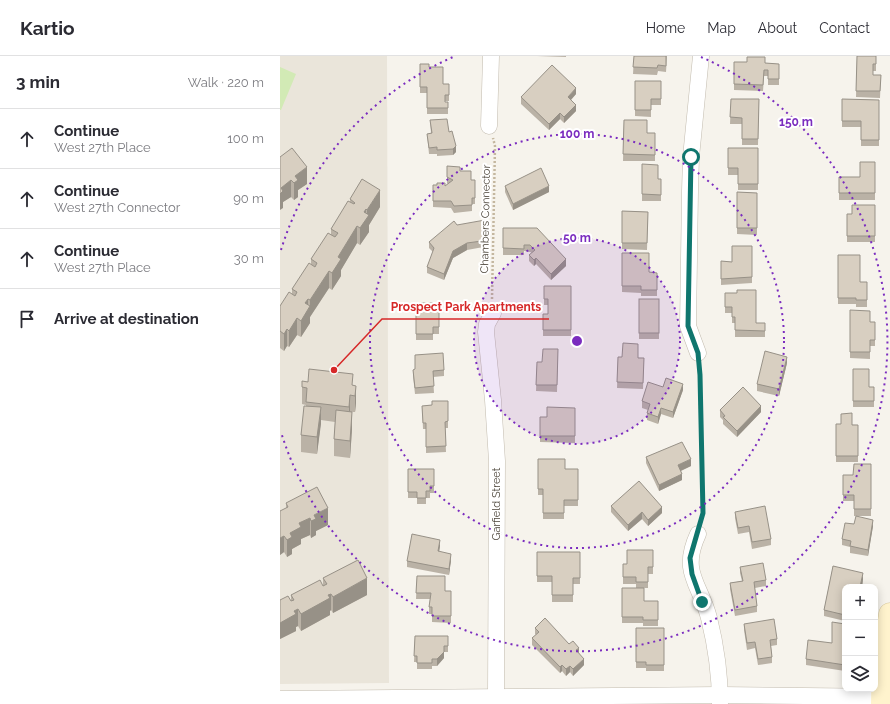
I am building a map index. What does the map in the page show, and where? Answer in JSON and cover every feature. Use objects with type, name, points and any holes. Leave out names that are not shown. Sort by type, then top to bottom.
[{"type":"street","points":[[489,126],[491,56]]},
{"type":"street","points":[[698,353],[688,326],[691,157],[701,56]]},
{"type":"street","name":"Garfield Street","points":[[493,313],[487,324],[486,332],[497,461],[496,697]]},
{"type":"street","points":[[698,534],[691,548],[690,565],[695,585],[709,617],[715,647],[720,700]]},
{"type":"street","points":[[280,699],[404,701],[496,697],[720,700],[885,699],[883,659],[890,614]]},
{"type":"path","name":"Chambers Connector","points":[[489,126],[495,146],[491,290],[493,313]]},
{"type":"path","points":[[698,353],[703,513],[698,534]]},
{"type":"shaded area","points":[[280,56],[387,56],[389,683],[280,684]]},
{"type":"green space","points":[[280,67],[296,74],[281,110],[280,110]]},
{"type":"building","points":[[634,56],[666,56],[666,66],[658,65],[657,68],[633,67]]},
{"type":"building","points":[[857,56],[876,56],[876,64],[873,64],[873,75],[881,75],[880,91],[856,91]]},
{"type":"building","points":[[747,57],[765,57],[765,63],[779,64],[779,79],[768,79],[768,70],[764,70],[763,85],[734,84],[734,62],[747,62]]},
{"type":"building","points":[[420,64],[429,64],[429,67],[443,67],[443,84],[449,84],[449,95],[445,95],[445,102],[448,102],[448,108],[427,108],[427,87],[420,87]]},
{"type":"building","points":[[552,65],[576,88],[568,97],[576,105],[564,117],[560,113],[549,124],[521,97]]},
{"type":"building","points":[[635,81],[661,81],[661,99],[651,99],[651,110],[635,110]]},
{"type":"building","points":[[731,99],[759,99],[758,139],[742,139],[742,118],[730,117]]},
{"type":"building","points":[[842,99],[879,100],[879,140],[861,140],[861,121],[842,121]]},
{"type":"building","points":[[447,119],[449,132],[452,131],[456,146],[453,149],[437,150],[437,147],[429,148],[427,134],[432,133],[430,120]]},
{"type":"building","points":[[624,120],[647,120],[647,133],[655,133],[655,155],[623,154]]},
{"type":"building","points":[[292,148],[307,167],[295,176],[298,180],[294,183],[291,180],[281,188],[283,191],[280,194],[280,157]]},
{"type":"building","points":[[728,148],[758,148],[758,184],[738,184],[738,168],[728,168]]},
{"type":"building","points":[[860,162],[875,162],[875,193],[839,193],[839,177],[860,177]]},
{"type":"building","points":[[642,164],[658,165],[658,179],[661,179],[661,195],[642,194]]},
{"type":"building","points":[[447,166],[460,167],[460,171],[471,171],[471,180],[475,180],[475,198],[472,198],[472,205],[454,206],[451,201],[433,201],[433,185],[437,185],[437,183],[445,183],[445,186],[453,180],[447,177]]},
{"type":"building","points":[[541,168],[549,186],[513,204],[505,186]]},
{"type":"building","points":[[362,179],[380,190],[367,210],[366,209],[364,212],[369,215],[360,228],[357,226],[338,257],[341,259],[332,273],[329,271],[310,300],[308,299],[305,303],[310,306],[301,321],[297,318],[289,331],[287,329],[284,334],[280,331],[280,306],[289,292],[295,296],[297,292],[292,289],[309,263],[315,267],[317,263],[311,259],[328,233],[335,237],[338,233],[331,229],[348,201],[354,204],[355,203],[350,199]]},
{"type":"building","points":[[737,192],[757,193],[757,228],[737,228]]},
{"type":"building","points":[[852,205],[875,205],[875,236],[847,236],[847,214],[852,214]]},
{"type":"building","points":[[622,211],[648,212],[647,243],[622,243]]},
{"type":"building","points":[[485,220],[489,240],[467,243],[453,251],[444,274],[427,267],[434,248],[429,242],[454,221],[457,225]]},
{"type":"building","points":[[503,228],[537,228],[566,259],[551,274],[536,258],[534,260],[529,255],[535,250],[530,245],[524,245],[524,249],[503,248]]},
{"type":"building","points":[[732,246],[752,246],[752,277],[721,279],[721,261],[732,262]]},
{"type":"building","points":[[622,253],[649,253],[649,272],[657,273],[657,290],[641,290],[641,286],[622,286]]},
{"type":"building","points":[[838,255],[860,255],[860,282],[867,282],[867,300],[856,300],[856,298],[838,298]]},
{"type":"building","points":[[544,286],[571,286],[571,330],[543,330],[543,314],[548,314],[548,299],[544,299]]},
{"type":"building","points":[[737,290],[756,290],[756,323],[765,323],[765,331],[735,330],[735,317],[732,317],[732,307],[725,307],[725,293],[737,293]]},
{"type":"building","points":[[639,299],[659,299],[659,333],[639,333]]},
{"type":"building","points":[[416,303],[433,303],[433,306],[439,306],[439,327],[433,327],[433,334],[416,334]]},
{"type":"building","points":[[850,310],[870,311],[870,322],[875,322],[875,340],[870,340],[870,352],[850,352]]},
{"type":"building","points":[[623,343],[638,344],[638,358],[644,358],[643,383],[617,382],[618,357],[622,357]]},
{"type":"building","points":[[543,349],[558,349],[557,385],[536,385],[537,362],[542,362]]},
{"type":"building","points":[[765,351],[787,357],[779,389],[757,384]]},
{"type":"building","points":[[443,353],[444,370],[433,371],[434,386],[415,388],[413,370],[415,369],[415,355]]},
{"type":"building","points":[[309,369],[353,374],[352,385],[356,386],[355,396],[350,395],[349,407],[306,402],[307,388],[302,387],[302,381],[308,382]]},
{"type":"building","points":[[853,369],[869,369],[869,387],[874,387],[874,401],[853,401]]},
{"type":"building","points":[[666,378],[683,384],[673,412],[661,408],[658,417],[647,413],[650,404],[642,401],[648,382],[663,387]]},
{"type":"building","points":[[743,387],[761,406],[737,431],[723,417],[725,416],[720,410]]},
{"type":"building","points":[[432,401],[448,401],[448,421],[445,422],[446,446],[426,447],[426,423],[423,423],[422,406],[432,405]]},
{"type":"building","points":[[304,406],[321,407],[317,437],[301,435]]},
{"type":"building","points":[[547,407],[575,408],[575,436],[540,436],[540,417],[547,417]]},
{"type":"building","points":[[336,410],[352,412],[350,441],[334,439]]},
{"type":"building","points":[[852,413],[852,425],[858,425],[858,456],[836,456],[836,424],[841,424],[841,414]]},
{"type":"building","points":[[682,442],[691,459],[678,465],[682,474],[659,485],[646,457]]},
{"type":"building","points":[[538,459],[565,459],[565,469],[578,469],[578,500],[564,500],[564,513],[543,513],[543,489],[538,489]]},
{"type":"building","points":[[854,464],[871,464],[871,509],[854,509],[854,495],[843,495],[843,475],[853,475]]},
{"type":"building","points":[[408,469],[434,469],[434,486],[430,486],[430,491],[426,491],[426,498],[417,498],[417,492],[408,492]]},
{"type":"building","points":[[639,481],[662,507],[648,520],[642,512],[628,525],[611,506]]},
{"type":"building","points":[[317,487],[328,508],[314,515],[316,519],[311,521],[310,518],[299,523],[301,527],[290,533],[292,537],[287,540],[284,536],[280,538],[280,511],[288,507],[286,503]]},
{"type":"building","points":[[765,506],[771,539],[752,542],[749,526],[738,528],[735,512]]},
{"type":"building","points":[[856,516],[873,520],[868,550],[850,546],[851,541],[842,539],[845,523],[854,524]]},
{"type":"building","points":[[412,534],[440,540],[438,551],[451,554],[449,569],[407,561]]},
{"type":"building","points":[[627,550],[653,550],[653,567],[648,567],[648,582],[636,582],[636,577],[623,577],[623,564],[627,564]]},
{"type":"building","points":[[537,552],[580,552],[580,578],[573,578],[573,595],[552,595],[552,576],[537,576]]},
{"type":"building","points":[[358,560],[367,578],[333,597],[331,594],[328,595],[330,598],[301,614],[298,609],[294,611],[296,614],[280,623],[280,600],[288,596],[291,601],[294,600],[291,595],[320,580],[323,586],[327,584],[323,578]]},
{"type":"building","points":[[763,563],[766,580],[754,582],[757,606],[735,610],[730,583],[743,581],[740,567]]},
{"type":"building","points":[[833,566],[863,573],[861,584],[842,584],[842,614],[824,610]]},
{"type":"building","points":[[417,576],[445,576],[445,591],[451,591],[451,616],[432,616],[432,607],[429,607],[431,593],[416,593]]},
{"type":"building","points":[[622,588],[644,588],[644,601],[658,601],[658,620],[643,620],[643,617],[622,617]]},
{"type":"building","points":[[545,618],[569,644],[573,641],[579,648],[576,650],[584,659],[573,669],[570,666],[566,669],[562,665],[560,667],[532,638],[539,632],[535,628]]},
{"type":"building","points":[[774,619],[777,639],[770,640],[772,657],[758,659],[755,642],[747,643],[744,624]]},
{"type":"building","points":[[832,622],[842,624],[842,665],[806,659],[808,640],[832,643]]},
{"type":"building","points":[[636,628],[664,628],[664,665],[646,665],[646,662],[636,662]]},
{"type":"building","points":[[415,636],[448,636],[448,646],[444,646],[444,652],[437,659],[432,659],[432,663],[417,663],[417,656],[414,656]]},
{"type":"place","name":"Prospect Park Apartments","points":[[334,370]]},
{"type":"route","points":[[691,157],[688,326],[698,353],[700,375],[703,513],[698,534],[691,548],[690,565],[695,585],[702,602]]}]
